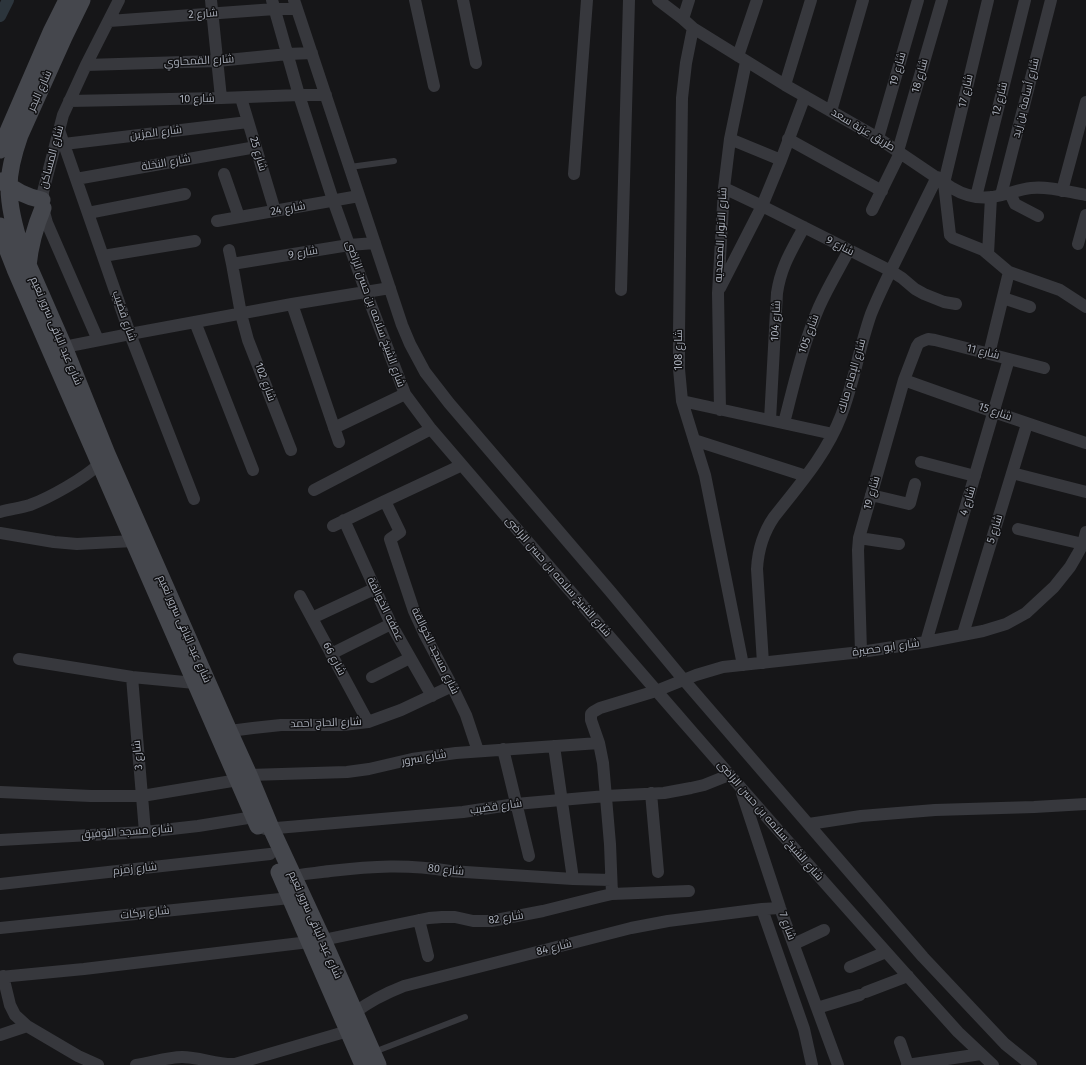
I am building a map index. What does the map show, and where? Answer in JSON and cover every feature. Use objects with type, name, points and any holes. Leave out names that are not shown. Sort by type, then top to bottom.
[{"type":"street","name":"شارع البحر","points":[[0,150],[51,32],[67,0]]},
{"type":"street","name":"شارع البحر","points":[[4,184],[20,135],[82,0]]},
{"type":"street","name":"شارع المساكن","points":[[98,340],[47,223],[43,204],[45,184],[63,116],[86,65],[119,0]]},
{"type":"street","points":[[211,0],[221,98]]},
{"type":"street","points":[[415,0],[434,86]]},
{"type":"street","points":[[463,0],[476,63]]},
{"type":"street","points":[[574,174],[587,0]]},
{"type":"street","points":[[621,290],[630,0]]},
{"type":"street","name":"طريق عزبة سعد","points":[[658,0],[693,28],[785,85],[878,138],[940,180],[964,194],[976,197],[1001,195],[1031,188],[1042,188],[1086,195]]},
{"type":"street","points":[[683,19],[688,0]]},
{"type":"street","name":"شارع الانوار المحمديه","points":[[720,410],[718,293],[724,188],[742,59],[757,0]]},
{"type":"street","points":[[785,85],[811,0]]},
{"type":"street","points":[[832,111],[863,0]]},
{"type":"street","name":"شارع 19","points":[[878,138],[918,0]]},
{"type":"street","name":"شارع 18","points":[[872,210],[899,152],[942,0]]},
{"type":"street","name":"شارع 17","points":[[940,180],[988,0]]},
{"type":"street","name":"شارع 12","points":[[976,197],[1025,0]]},
{"type":"street","name":"شارع أسامة بن زيد","points":[[988,254],[1001,195],[1051,0]]},
{"type":"street","name":"شارع 2","points":[[109,21],[212,14],[274,5],[296,4]]},
{"type":"street","name":"شارع الشيخ سلامه بن حسن الراضى","points":[[296,4],[402,325],[425,372],[449,403],[683,679],[923,957],[1005,1044],[1031,1065]]},
{"type":"street","name":"شارع الشيخ سلامه بن حسن الراضى","points":[[274,5],[299,95],[333,200],[405,394],[431,429],[729,775],[958,1032],[993,1065]]},
{"type":"street","name":"شارع 108","points":[[693,28],[686,63],[682,98],[679,369],[682,401],[705,475],[743,665]]},
{"type":"street","name":"شارع القمحاوي","points":[[86,65],[217,61],[312,53]]},
{"type":"street","name":"شارع 10","points":[[69,101],[326,95]]},
{"type":"street","points":[[718,293],[762,206],[805,96]]},
{"type":"street","name":"شارع 25","points":[[241,98],[275,211]]},
{"type":"street","points":[[1062,190],[1082,134],[1086,102]]},
{"type":"street","name":"شارع المزين","points":[[64,144],[248,122]]},
{"type":"street","name":"شارع قضيب","points":[[59,130],[130,334],[194,499]]},
{"type":"street","points":[[730,139],[781,160]]},
{"type":"street","points":[[788,140],[882,191]]},
{"type":"street","name":"شارع النخلة","points":[[76,179],[256,147]]},
{"type":"street","points":[[224,174],[239,217]]},
{"type":"street","points":[[940,180],[951,236],[981,249],[1009,272],[1060,290],[1086,307]]},
{"type":"street","name":"شارع الإمام مالك","points":[[763,663],[757,569],[759,550],[764,533],[771,521],[821,456],[833,434],[841,417],[853,382],[861,346],[876,301],[940,180]]},
{"type":"street","points":[[4,184],[43,204],[33,236],[28,266]]},
{"type":"street","name":"شارع عبد الباقى سرور نعيم","points":[[4,184],[20,246],[64,347],[223,732],[244,778],[262,825],[270,854],[288,877],[290,898],[316,941],[354,1012],[371,1061]]},
{"type":"street","name":"شارع 9","points":[[724,188],[891,271],[924,294],[944,302],[956,304]]},
{"type":"street","points":[[88,214],[185,194]]},
{"type":"street","points":[[1001,195],[1038,216]]},
{"type":"street","name":"شارع 24","points":[[217,221],[359,196]]},
{"type":"street","points":[[1078,244],[1086,215]]},
{"type":"street","name":"شارع عبد الباقى سرور نعيم","points":[[0,226],[18,276],[195,683],[223,732]]},
{"type":"street","name":"شارع 104","points":[[770,420],[779,279],[784,265],[804,227]]},
{"type":"street","points":[[103,256],[195,241]]},
{"type":"street","name":"شارع 9","points":[[232,264],[349,245],[375,243]]},
{"type":"street","name":"شارع 102","points":[[229,250],[241,314],[248,340],[291,450]]},
{"type":"street","name":"شارع 105","points":[[784,423],[797,369],[807,337],[820,306],[849,250]]},
{"type":"street","points":[[989,354],[1009,272]]},
{"type":"street","points":[[64,347],[292,304],[390,288]]},
{"type":"street","points":[[1003,298],[1030,307]]},
{"type":"street","points":[[292,304],[339,442]]},
{"type":"street","points":[[195,322],[253,470]]},
{"type":"street","name":"شارع 11","points":[[923,341],[935,340],[1044,368]]},
{"type":"street","name":"شارع 19","points":[[861,652],[858,550],[859,538],[904,380],[917,346],[923,341]]},
{"type":"street","name":"شارع 4","points":[[926,642],[1009,359]]},
{"type":"street","name":"شارع 15","points":[[904,380],[1027,424],[1086,443]]},
{"type":"street","points":[[334,428],[405,394]]},
{"type":"street","points":[[682,401],[833,434]]},
{"type":"street","name":"شارع 5","points":[[963,634],[1027,424]]},
{"type":"street","points":[[314,490],[431,429]]},
{"type":"street","points":[[694,440],[806,476]]},
{"type":"street","points":[[921,462],[975,476]]},
{"type":"street","points":[[0,512],[29,505],[51,495],[91,471],[99,464]]},
{"type":"street","points":[[385,501],[462,465]]},
{"type":"street","points":[[1012,473],[1086,492]]},
{"type":"street","points":[[871,495],[909,504],[915,484]]},
{"type":"street","name":"عطفه الخوالقة","points":[[385,501],[338,523],[374,589],[391,624],[432,696]]},
{"type":"street","name":"شارع مسجد الخوالقة","points":[[385,501],[400,532],[390,539],[412,605],[425,635],[466,716],[478,752]]},
{"type":"street","points":[[1018,529],[1084,538]]},
{"type":"street","points":[[0,533],[54,542],[77,544],[133,541]]},
{"type":"street","points":[[859,538],[899,544]]},
{"type":"street","name":"شارع ابو حصيرة","points":[[599,743],[591,720],[591,714],[593,712],[600,708],[656,691],[683,679],[718,669],[743,665],[861,652],[926,642],[994,628],[1016,619],[1026,613],[1063,577],[1070,567],[1084,538]]},
{"type":"street","points":[[312,618],[374,589]]},
{"type":"street","name":"شارع 66","points":[[300,596],[368,722]]},
{"type":"street","points":[[331,654],[391,624]]},
{"type":"street","points":[[372,677],[410,658]]},
{"type":"street","points":[[19,659],[132,677],[195,683]]},
{"type":"street","name":"شارع 3","points":[[132,677],[146,832]]},
{"type":"street","name":"شارع الحاج احمد","points":[[223,732],[281,725],[368,722],[401,710],[452,686]]},
{"type":"street","points":[[599,743],[603,763],[606,796],[612,894]]},
{"type":"street","name":"شارع سرور","points":[[0,792],[91,796],[142,796],[244,778],[347,772],[434,756],[503,749],[599,743]]},
{"type":"street","points":[[554,746],[573,879]]},
{"type":"street","points":[[503,749],[529,856]]},
{"type":"street","name":"شارع قضيب","points":[[262,825],[463,812],[516,804],[606,796],[664,793],[691,788],[729,775]]},
{"type":"street","name":"شارع 7","points":[[740,786],[780,908],[838,1065]]},
{"type":"street","points":[[651,793],[658,872]]},
{"type":"street","points":[[809,824],[861,816],[935,810],[1086,804]]},
{"type":"street","name":"شارع عبد الباقى سرور نعيم","points":[[262,825],[288,877],[316,941],[348,1031],[371,1061]]},
{"type":"street","name":"شارع مسجد التوفيق","points":[[0,840],[146,832],[198,826],[262,825]]},
{"type":"street","name":"شارع زمزم","points":[[0,884],[270,854]]},
{"type":"street","name":"شارع 80","points":[[288,877],[362,868],[399,866],[433,868],[450,871],[611,880]]},
{"type":"street","name":"شارع 82","points":[[2,977],[84,969],[316,941],[418,920],[442,917],[455,917],[483,921],[499,920],[612,894],[689,890]]},
{"type":"street","name":"شارع بركات","points":[[0,928],[290,898]]},
{"type":"street","name":"شارع 84","points":[[354,1012],[381,995],[404,986],[617,932],[668,921],[780,908]]},
{"type":"street","points":[[762,909],[804,1029],[812,1065]]},
{"type":"street","points":[[418,920],[428,956]]},
{"type":"street","points":[[794,944],[824,930]]},
{"type":"street","points":[[850,967],[886,952]]},
{"type":"street","points":[[817,1008],[908,976]]},
{"type":"street","points":[[2,977],[10,1006],[15,1014],[27,1026],[78,1056],[98,1065]]},
{"type":"street","points":[[0,1035],[27,1026]]},
{"type":"street","points":[[136,1065],[182,1057],[226,1065],[235,1064],[348,1031]]},
{"type":"street","points":[[900,1042],[907,1065],[981,1054]]},
{"type":"lane","points":[[350,167],[394,161]]},
{"type":"lane","points":[[371,1061],[465,1016]]},
{"type":"waterway","points":[[0,16],[8,0]]}]
